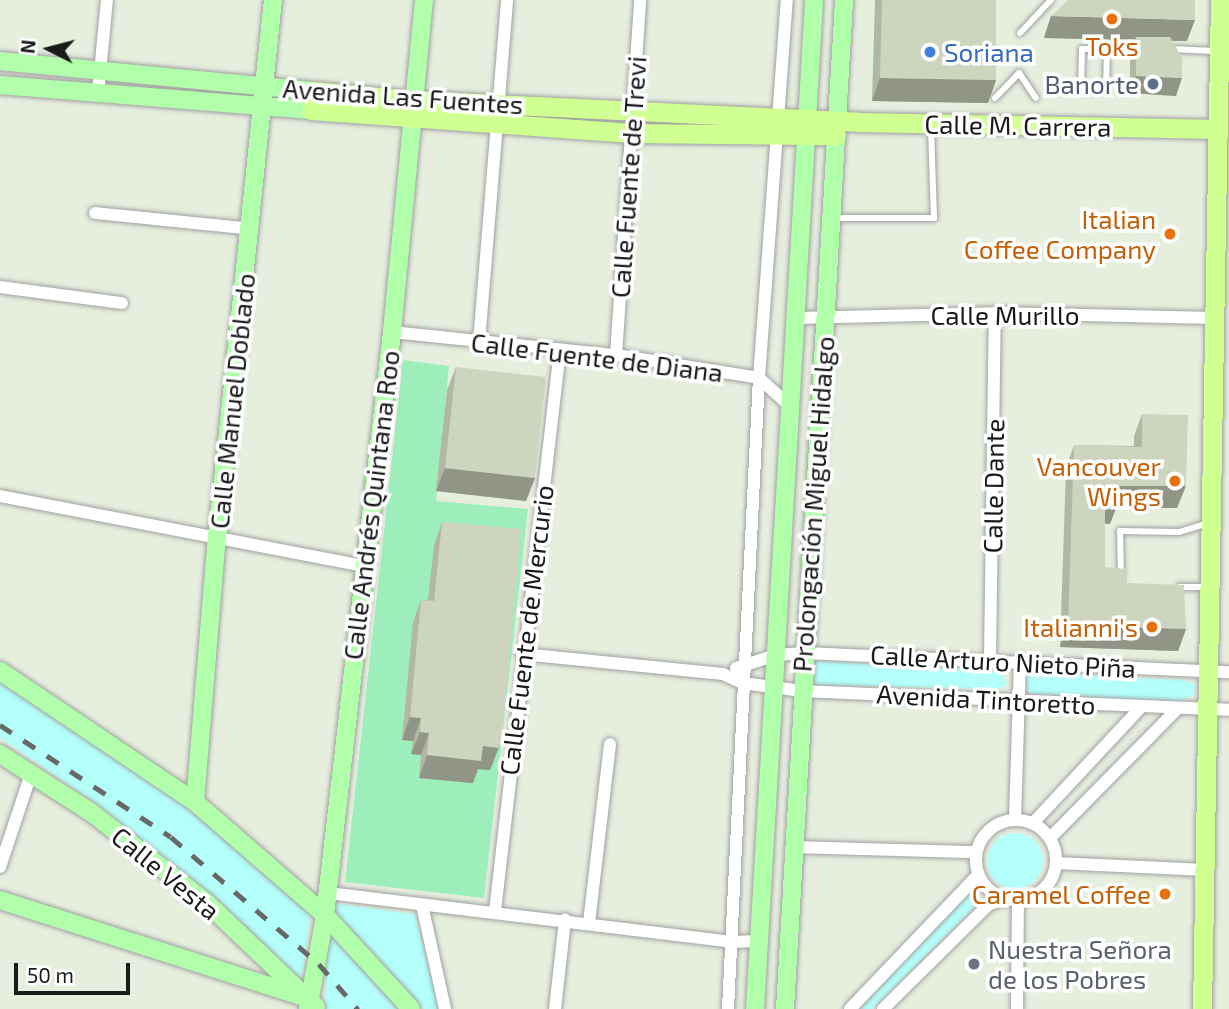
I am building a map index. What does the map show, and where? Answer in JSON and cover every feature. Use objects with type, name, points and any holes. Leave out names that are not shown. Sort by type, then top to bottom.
[{"type":"main road","name":"Calle Manuel Doblado","points":[[195,802],[217,537],[252,229],[272,0]]},
{"type":"main road","name":"Calle Andrés Quintana Roo","points":[[312,1006],[328,893],[362,566],[392,332],[411,109],[424,0]]},
{"type":"main road","name":"Prolongación Miguel Hidalgo","points":[[755,1009],[814,0]]},
{"type":"main road","name":"Prolongación Miguel Hidalgo","points":[[785,1009],[792,847],[844,0]]},
{"type":"main road","points":[[1202,1009],[1214,318],[1223,130],[1219,51],[1220,0]]},
{"type":"main road","name":"Avenida Las Fuentes","points":[[0,61],[264,86],[311,100],[411,109],[496,124],[631,133],[807,128]]},
{"type":"main road","name":"Avenida Las Fuentes","points":[[0,85],[262,106],[311,100]]},
{"type":"main road","name":"Avenida Las Fuentes","points":[[411,109],[498,103],[633,112],[778,128]]},
{"type":"main road","name":"Calle M. Carrera","points":[[807,128],[931,122],[1223,130]]},
{"type":"main road","points":[[0,671],[195,802],[325,915],[411,1009]]},
{"type":"main road","name":"Calle Vesta","points":[[0,754],[92,813],[208,904],[312,1006]]},
{"type":"main road","points":[[0,900],[312,1006]]},
{"type":"street","points":[[98,93],[107,0]]},
{"type":"street","points":[[479,342],[507,0]]},
{"type":"street","name":"Calle Fuente de Trevi","points":[[616,355],[640,0]]},
{"type":"street","points":[[728,1009],[743,666],[787,0]]},
{"type":"street","points":[[95,213],[252,229]]},
{"type":"street","points":[[0,287],[122,303]]},
{"type":"street","name":"Calle Murillo","points":[[796,318],[995,313],[1214,318]]},
{"type":"street","name":"Calle Dante","points":[[990,659],[995,313]]},
{"type":"street","name":"Calle Fuente de Diana","points":[[392,332],[616,355],[760,377],[790,406]]},
{"type":"street","name":"Calle Fuente de Mercurio","points":[[495,911],[522,654],[560,349]]},
{"type":"street","points":[[0,496],[362,566]]},
{"type":"street","name":"Calle Arturo Nieto Piña","points":[[776,655],[805,653],[1020,660],[1229,672]]},
{"type":"street","points":[[522,654],[723,674],[776,655]]},
{"type":"street","points":[[1015,819],[1020,660]]},
{"type":"street","name":"Avenida Tintoretto","points":[[723,674],[743,683],[802,691],[1229,710]]},
{"type":"street","points":[[1033,823],[1142,706]]},
{"type":"street","points":[[1050,838],[1177,709]]},
{"type":"street","points":[[589,923],[610,744]]},
{"type":"street","points":[[0,867],[31,774]]},
{"type":"street","points":[[1015,819],[1033,823],[1050,838],[1056,863],[1044,890],[1018,901],[1003,899],[985,887],[978,875],[976,852],[993,826],[1015,819]]},
{"type":"street","points":[[792,847],[976,852]]},
{"type":"street","points":[[1056,863],[1206,870]]},
{"type":"street","points":[[850,1009],[978,875]]},
{"type":"street","points":[[328,893],[495,911],[730,942],[759,941]]},
{"type":"street","points":[[883,1009],[988,905],[1003,899]]},
{"type":"street","points":[[1017,1009],[1018,901]]},
{"type":"street","points":[[422,905],[445,1009]]},
{"type":"street","points":[[555,1009],[565,920]]},
{"type":"lane","points":[[1020,33],[1051,0]]},
{"type":"lane","points":[[1107,49],[1107,90],[1081,90],[1082,49],[1107,49],[1144,49]]},
{"type":"lane","points":[[1156,49],[1219,51]]},
{"type":"lane","points":[[995,98],[1019,73],[1037,98]]},
{"type":"lane","points":[[831,218],[934,218],[931,122]]},
{"type":"lane","points":[[1121,586],[1120,531],[1179,532],[1211,523]]},
{"type":"lane","points":[[1172,587],[1210,587]]},
{"type":"green space","points":[[403,360],[449,366],[436,501],[528,509],[484,898],[345,882]]},
{"type":"shaded area","points":[[818,661],[1000,671],[1008,684],[1000,689],[816,685],[809,680],[812,665]]},
{"type":"shaded area","points":[[1031,672],[1182,680],[1195,684],[1194,695],[1174,703],[1034,694],[1022,690],[1023,679]]},
{"type":"shaded area","points":[[0,681],[196,813],[311,911],[301,982],[220,906],[93,801],[0,738]]},
{"type":"shaded area","points":[[1015,833],[1030,838],[1038,846],[1043,861],[1038,876],[1030,884],[1015,889],[1000,884],[992,876],[987,861],[992,846],[1000,838]]},
{"type":"shaded area","points":[[968,895],[975,906],[872,1009],[857,1009]]},
{"type":"shaded area","points":[[332,903],[415,914],[439,1009],[423,1009],[332,915]]},
{"type":"shaded area","points":[[339,937],[407,1009],[324,1009],[327,949],[332,938]]},
{"type":"building","name":"Soriana","points":[[882,0],[996,0],[996,80],[880,78]]},
{"type":"building","points":[[1068,0],[1195,0],[1195,20],[1051,16]]},
{"type":"building","points":[[1136,37],[1170,37],[1182,57],[1182,78],[1136,76]]},
{"type":"building","points":[[456,367],[546,377],[535,478],[445,468]]},
{"type":"building","points":[[1142,414],[1188,415],[1186,486],[1119,486],[1118,501],[1105,501],[1105,567],[1127,569],[1127,583],[1184,585],[1186,629],[1068,625],[1074,445],[1142,447]]},
{"type":"building","points":[[442,522],[521,529],[502,739],[498,748],[483,746],[481,761],[427,755],[429,733],[420,732],[421,718],[410,717],[421,600],[434,601]]},
{"type":"railway","points":[[0,725],[171,837],[319,964],[358,1009]]},
{"type":"place","name":"Toks","points":[[1112,19]]},
{"type":"place","name":"Soriana","points":[[930,52]]},
{"type":"place","name":"Banorte","points":[[1153,84]]},
{"type":"place","name":"Italian Coffee Company","points":[[1170,234]]},
{"type":"place","name":"Vancouver Wings","points":[[1175,481]]},
{"type":"place","name":"Italianni's","points":[[1152,627]]},
{"type":"place","name":"Caramel Coffee","points":[[1165,894]]},
{"type":"place","name":"Nuestra Señora de los Pobres","points":[[974,964]]}]
